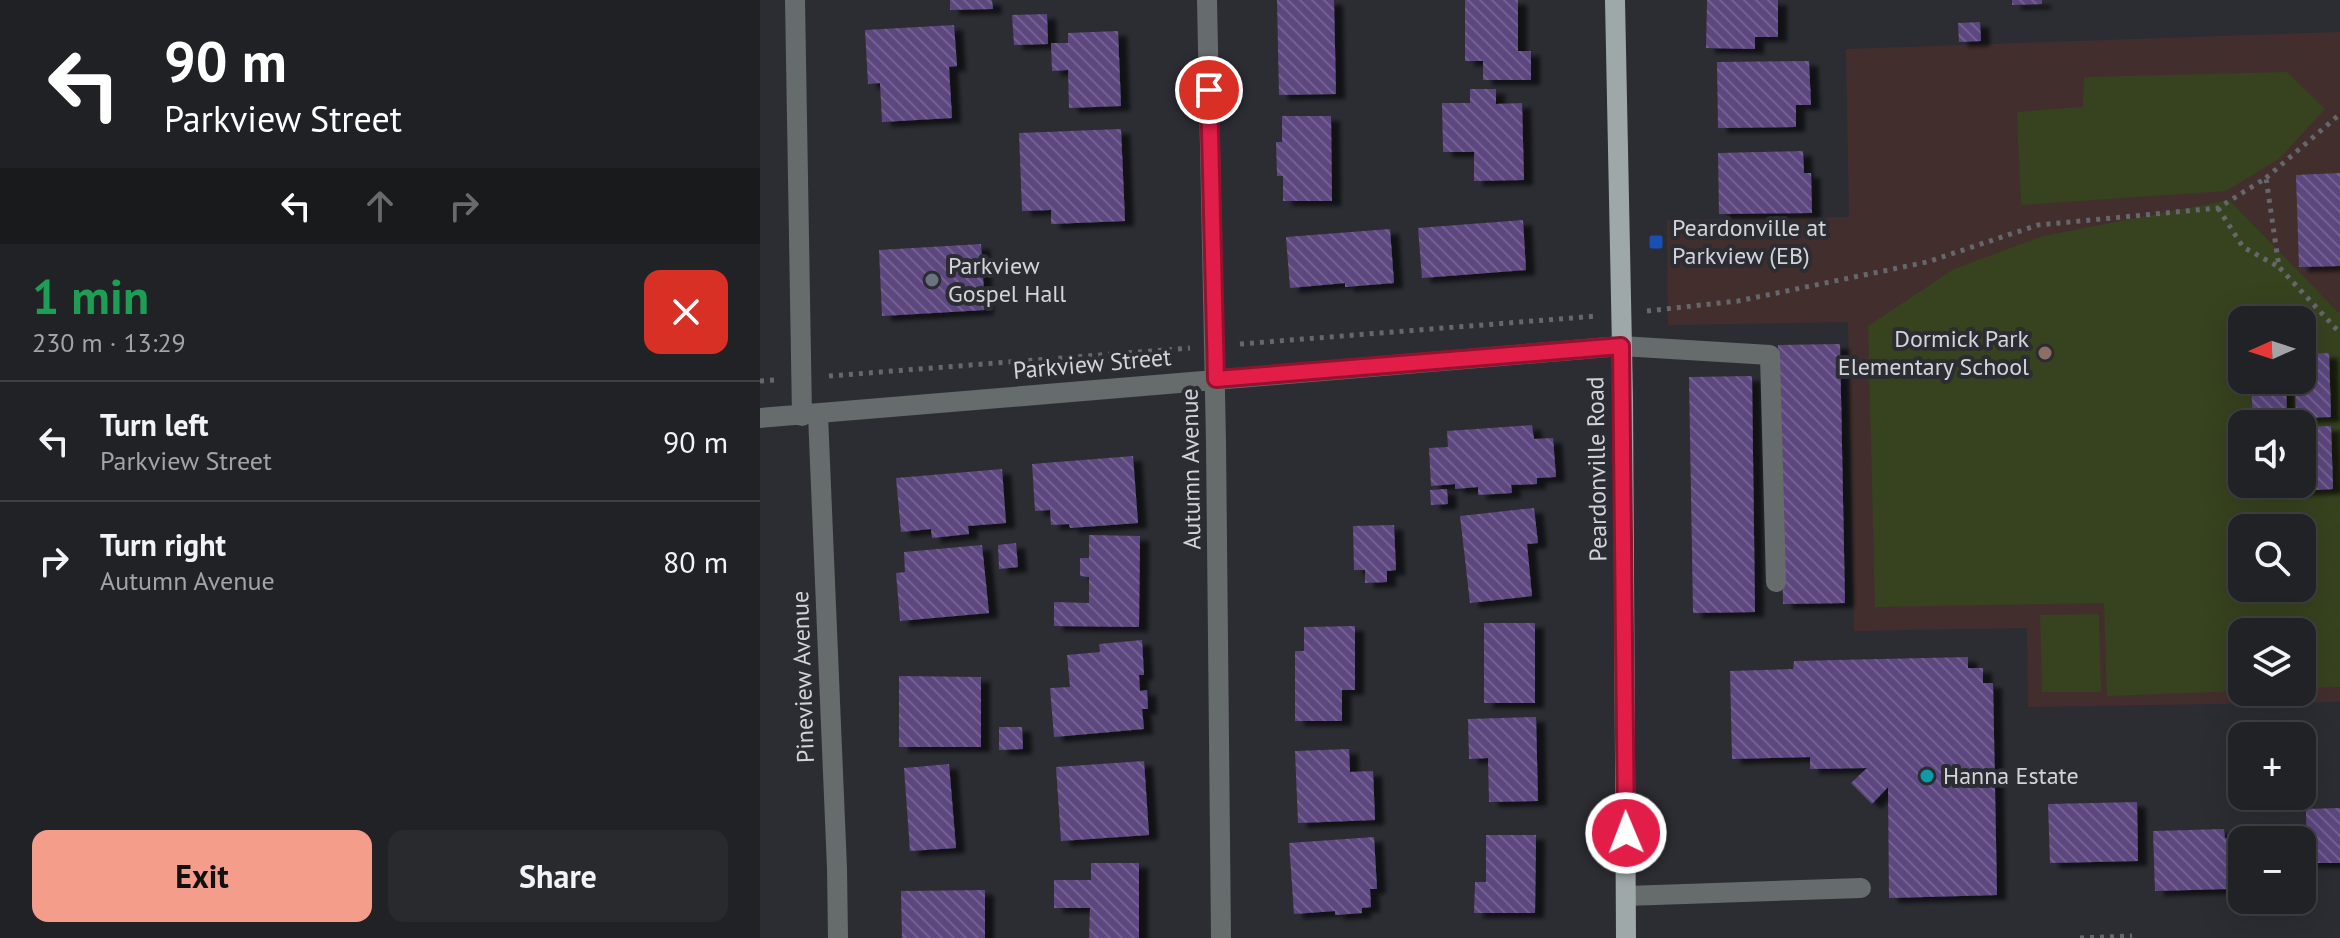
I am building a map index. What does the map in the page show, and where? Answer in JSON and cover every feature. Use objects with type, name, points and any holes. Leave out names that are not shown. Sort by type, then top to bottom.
[{"type":"main road","name":"Peardonville Road","points":[[1615,0],[1626,938]]},
{"type":"street","name":"Pineview Avenue","points":[[795,0],[810,416],[837,868],[838,938]]},
{"type":"street","name":"Autumn Avenue","points":[[1207,0],[1216,379],[1221,938]]},
{"type":"street","name":"Parkview Street","points":[[760,418],[1621,346],[1770,355],[1776,582]]},
{"type":"street","points":[[1626,896],[1861,888]]},
{"type":"street","points":[[1619,938],[1626,938]]},
{"type":"path","points":[[1621,314],[1738,301],[1927,262],[2038,225],[2218,208],[2266,178],[2340,114]]},
{"type":"path","points":[[2266,178],[2279,267]]},
{"type":"path","points":[[2218,208],[2243,247],[2279,267],[2340,333]]},
{"type":"path","points":[[2080,938],[2132,936]]},
{"type":"shaded area","name":"Dormick Park Elementary School","points":[[2340,32],[2340,702],[2316,702],[2316,618],[2228,618],[2228,704],[2028,707],[2027,628],[1854,631],[1848,322],[1668,325],[1667,220],[1849,217],[1846,49]]},
{"type":"green space","points":[[2287,72],[2325,109],[2279,159],[2226,191],[2021,205],[2017,112],[2083,107],[2084,77]]},
{"type":"green space","points":[[2229,200],[2340,314],[2340,687],[2316,688],[2316,618],[2228,618],[2228,692],[2107,696],[2104,603],[1875,607],[1868,326],[1954,269],[2043,236]]},
{"type":"green space","points":[[2099,614],[2101,692],[2042,692],[2040,615]]},
{"type":"building","points":[[950,0],[992,0],[993,9],[950,10]]},
{"type":"building","points":[[1277,0],[1334,0],[1336,94],[1279,95]]},
{"type":"building","points":[[1465,0],[1518,0],[1518,51],[1531,51],[1531,80],[1483,80],[1483,61],[1465,61]]},
{"type":"building","points":[[1707,0],[1778,0],[1778,37],[1755,37],[1755,49],[1706,48]]},
{"type":"building","points":[[2012,0],[2042,0],[2042,4],[2012,5]]},
{"type":"building","points":[[1047,14],[1048,44],[1014,45],[1012,15]]},
{"type":"building","points":[[1980,22],[1981,41],[1959,42],[1958,23]]},
{"type":"building","points":[[954,25],[957,66],[949,67],[952,118],[882,122],[880,83],[868,84],[865,30]]},
{"type":"building","points":[[1118,31],[1121,106],[1069,108],[1068,70],[1052,71],[1051,43],[1068,43],[1068,33]]},
{"type":"building","points":[[1809,61],[1811,105],[1796,105],[1796,127],[1718,128],[1717,62]]},
{"type":"building","points":[[1470,89],[1496,89],[1496,104],[1522,103],[1524,180],[1474,181],[1474,152],[1443,152],[1442,103],[1470,103]]},
{"type":"building","points":[[1282,116],[1331,116],[1332,201],[1283,201],[1283,176],[1277,176],[1276,142],[1282,142]]},
{"type":"building","points":[[1121,129],[1125,221],[1051,224],[1051,210],[1022,211],[1019,133]]},
{"type":"building","points":[[1803,151],[1804,173],[1811,173],[1812,213],[1719,214],[1718,153]]},
{"type":"building","points":[[2340,173],[2340,266],[2299,267],[2296,175]]},
{"type":"building","points":[[1523,220],[1526,270],[1422,278],[1418,228]]},
{"type":"building","points":[[1390,229],[1394,283],[1290,288],[1286,237]]},
{"type":"building","name":"Parkview Gospel Hall","points":[[981,244],[985,310],[882,316],[879,250]]},
{"type":"building","points":[[1840,344],[1845,603],[1783,604],[1778,345]]},
{"type":"building","points":[[2316,353],[2329,353],[2331,417],[2316,417],[2316,410],[2296,410],[2295,394],[2316,394]]},
{"type":"building","points":[[1752,376],[1755,612],[1693,613],[1689,377]]},
{"type":"building","points":[[2252,394],[2286,394],[2287,410],[2252,410]]},
{"type":"building","points":[[1532,425],[1534,439],[1553,438],[1556,477],[1537,478],[1537,484],[1511,485],[1512,493],[1478,495],[1478,487],[1455,489],[1455,484],[1431,486],[1429,448],[1448,447],[1447,431]]},
{"type":"building","points":[[2331,426],[2333,489],[2316,490],[2316,427]]},
{"type":"building","points":[[1133,456],[1138,523],[1070,528],[1069,524],[1051,525],[1050,510],[1035,511],[1032,464]]},
{"type":"building","points":[[1002,469],[1006,523],[968,526],[969,534],[932,538],[931,529],[901,532],[896,478]]},
{"type":"building","points":[[1447,489],[1448,504],[1431,505],[1430,490]]},
{"type":"building","points":[[1534,508],[1538,543],[1527,544],[1532,596],[1470,603],[1460,516]]},
{"type":"building","points":[[1394,525],[1396,570],[1387,571],[1387,582],[1365,583],[1365,570],[1354,570],[1353,526]]},
{"type":"building","points":[[1089,535],[1140,536],[1139,627],[1054,626],[1054,602],[1089,603],[1089,577],[1080,576],[1080,558],[1089,558]]},
{"type":"building","points":[[1016,543],[1018,567],[999,569],[998,545]]},
{"type":"building","points":[[982,545],[989,613],[900,621],[896,573],[905,572],[904,552]]},
{"type":"building","points":[[1484,623],[1535,623],[1535,703],[1484,703]]},
{"type":"building","points":[[1355,626],[1355,690],[1342,690],[1342,721],[1295,721],[1295,651],[1304,651],[1304,627]]},
{"type":"building","points":[[1142,640],[1144,675],[1139,675],[1140,691],[1147,690],[1148,709],[1142,709],[1144,729],[1054,737],[1050,688],[1070,687],[1067,655],[1100,652],[1099,644]]},
{"type":"building","name":"Hanna Estate","points":[[1968,657],[1968,668],[1983,668],[1983,683],[1993,683],[1997,895],[1889,898],[1888,787],[1872,804],[1851,783],[1867,768],[1810,769],[1810,757],[1732,759],[1730,671],[1793,669],[1794,661]]},
{"type":"building","points":[[899,676],[981,677],[981,747],[899,747]]},
{"type":"building","points":[[1536,717],[1538,801],[1489,802],[1488,758],[1469,759],[1468,719]]},
{"type":"building","points":[[999,727],[1022,727],[1023,749],[999,750]]},
{"type":"building","points":[[1349,749],[1350,772],[1373,771],[1375,820],[1298,823],[1295,751]]},
{"type":"building","points":[[1144,761],[1149,835],[1061,841],[1056,767]]},
{"type":"building","points":[[949,764],[956,848],[910,851],[904,768]]},
{"type":"building","points":[[2137,802],[2138,861],[2050,863],[2048,804]]},
{"type":"building","points":[[2340,808],[2340,863],[2316,863],[2316,826],[2306,826],[2306,810]]},
{"type":"building","points":[[2224,829],[2225,838],[2228,838],[2228,889],[2155,891],[2153,831]]},
{"type":"building","points":[[1486,835],[1536,835],[1535,913],[1474,913],[1475,882],[1486,882]]},
{"type":"building","points":[[1374,837],[1377,889],[1370,889],[1371,907],[1362,908],[1362,913],[1294,914],[1289,843]]},
{"type":"building","points":[[1091,863],[1139,863],[1139,938],[1089,938],[1090,908],[1054,908],[1054,880],[1091,880]]},
{"type":"building","points":[[985,890],[985,938],[902,938],[901,891]]},
{"type":"place","name":"Peardonville at Parkview (EB)","points":[[1656,242]]},
{"type":"place","name":"Parkview Gospel Hall","points":[[932,280]]},
{"type":"place","name":"Dormick Park Elementary School","points":[[2045,353]]},
{"type":"place","name":"Hanna Estate","points":[[1927,776]]},
{"type":"route","points":[[1209,90],[1216,379],[1621,346],[1626,833]]}]
